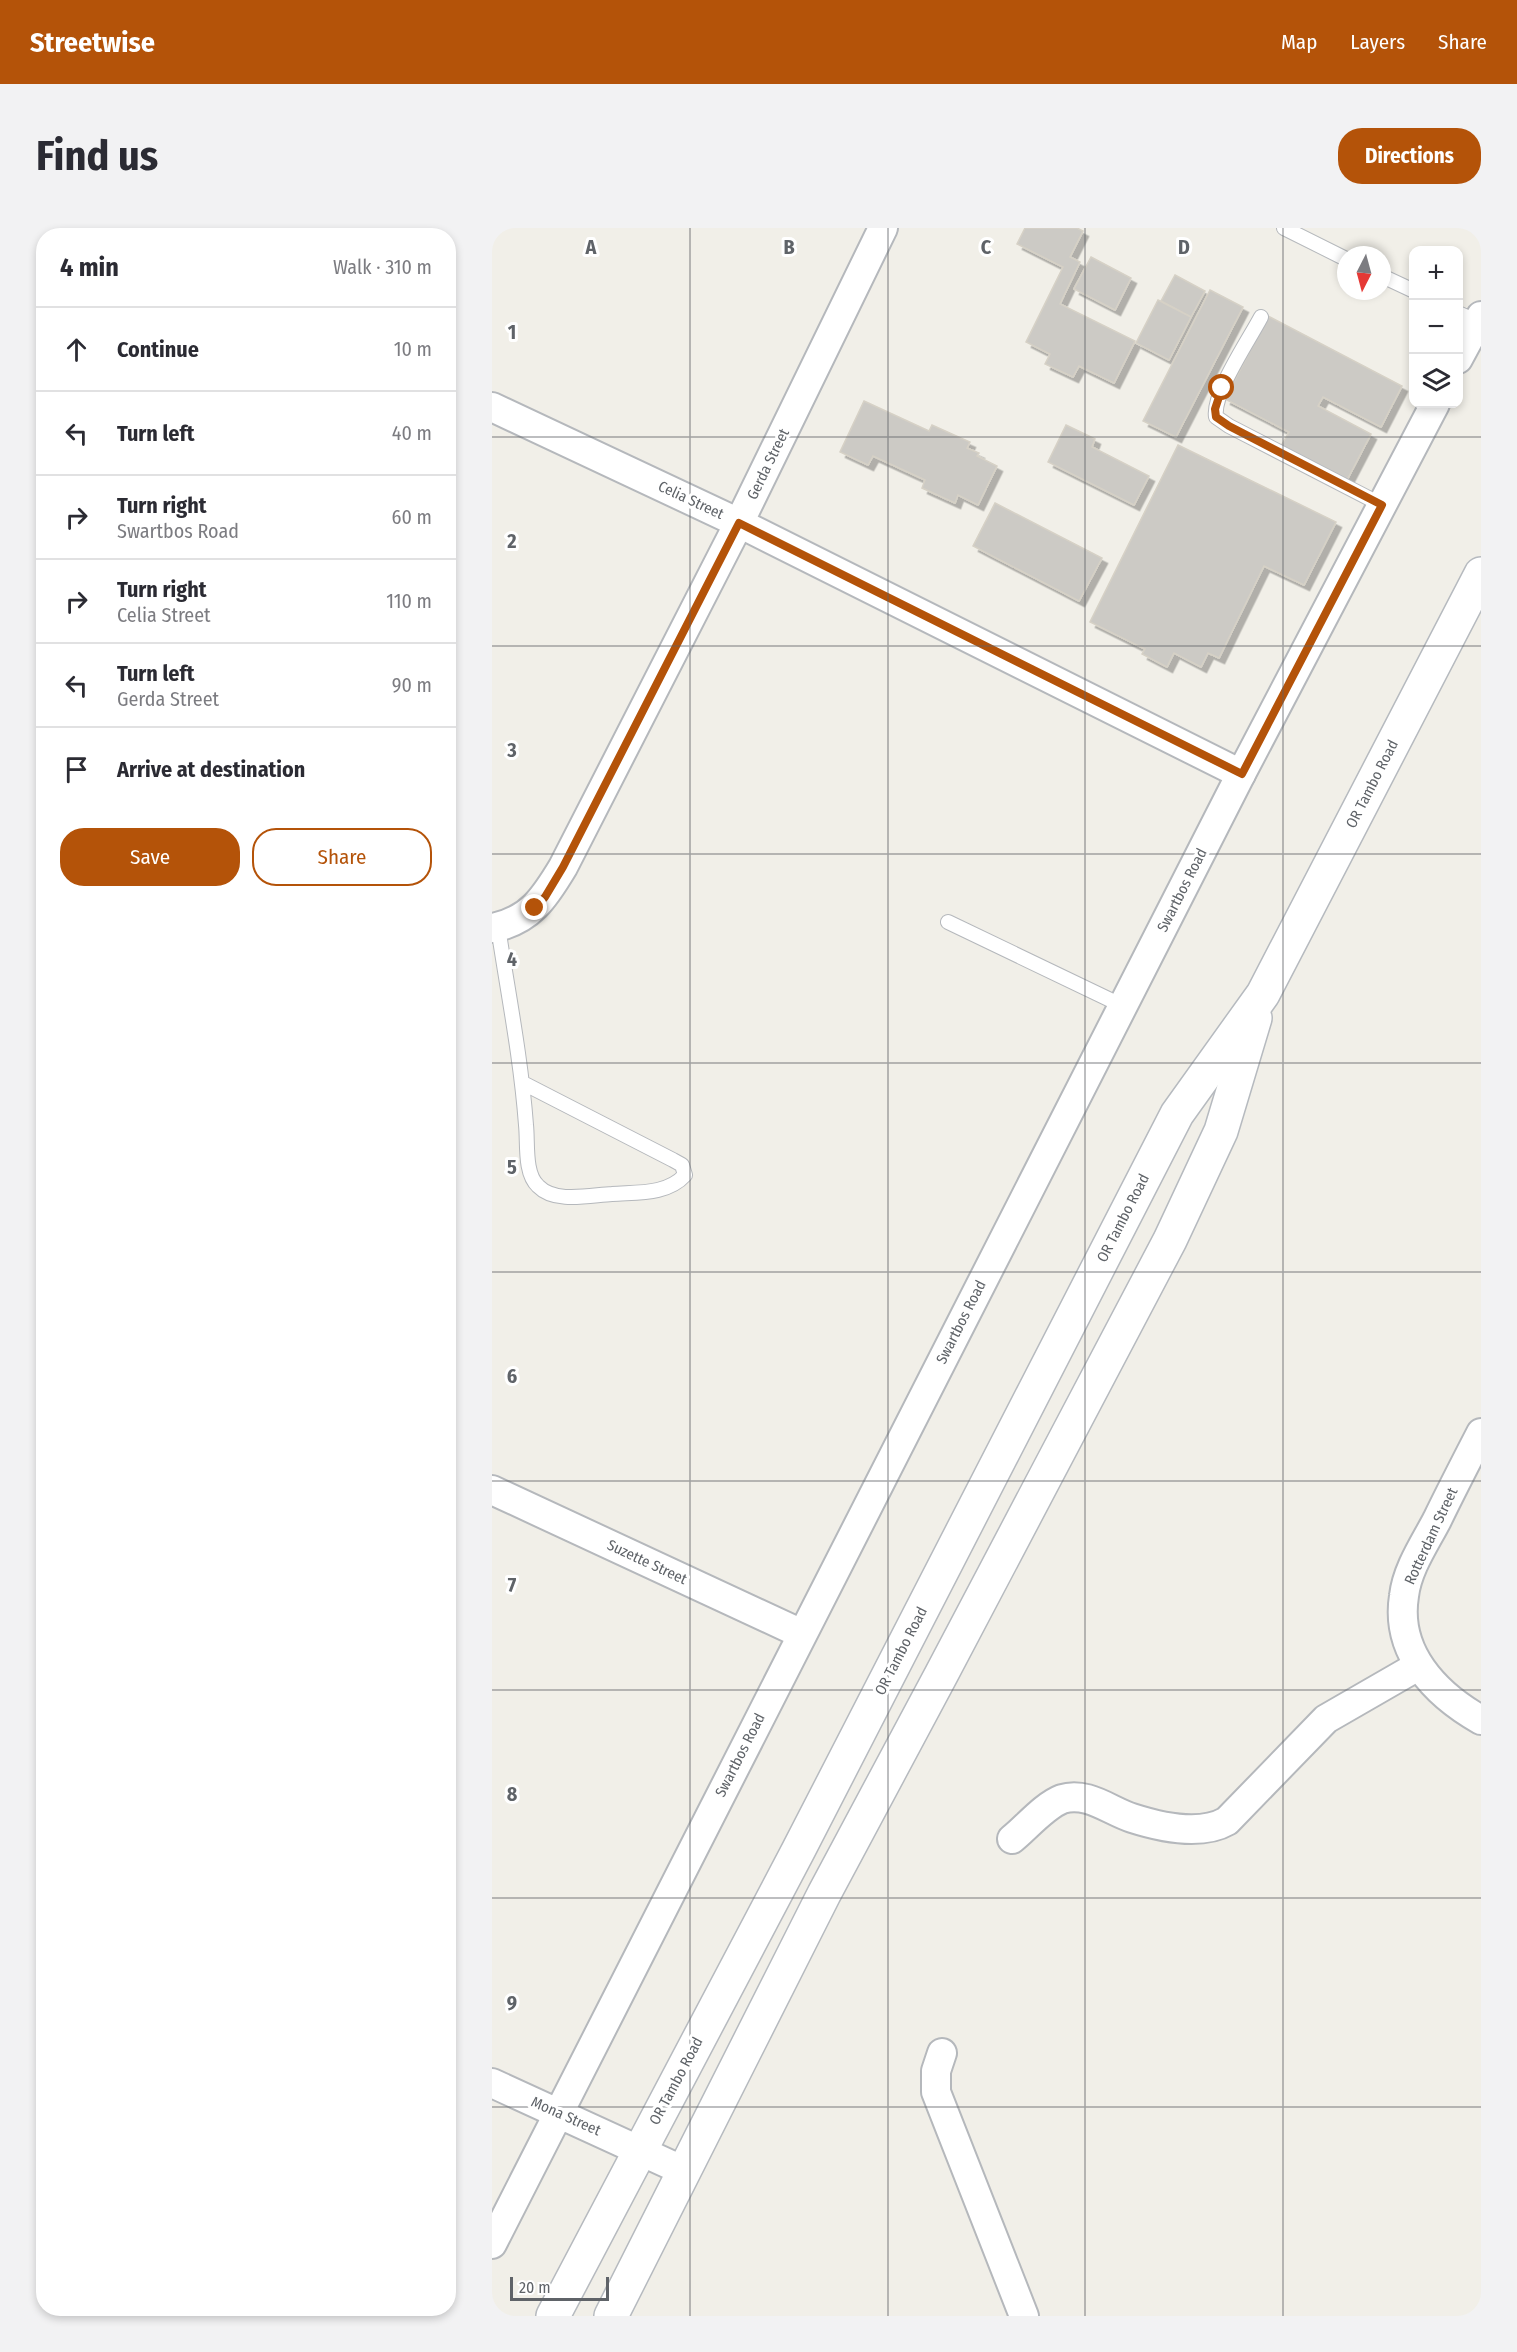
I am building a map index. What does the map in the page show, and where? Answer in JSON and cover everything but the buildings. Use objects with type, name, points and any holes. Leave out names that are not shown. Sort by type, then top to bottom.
[{"type":"main road","name":"OR Tambo Road","points":[[553,2316],[803,1841],[1177,1114],[1263,994],[1481,574]]},
{"type":"main road","name":"OR Tambo Road","points":[[611,2316],[824,1894],[942,1676],[1170,1240],[1221,1131],[1263,994]]},
{"type":"street","name":"Gerda Street","points":[[495,927],[535,908],[545,897],[739,523],[883,228]]},
{"type":"street","points":[[1460,354],[1472,317]]},
{"type":"street","name":"Celia Street","points":[[492,407],[739,523],[1242,774]]},
{"type":"street","name":"Swartbos Road","points":[[492,2244],[1123,1006],[1433,408]]},
{"type":"street","name":"Rotterdam Street","points":[[1481,1434],[1414,1563],[1404,1594],[1402,1619],[1407,1644],[1418,1666],[1440,1692],[1481,1720]]},
{"type":"street","name":"Suzette Street","points":[[492,1491],[802,1634]]},
{"type":"street","points":[[1012,1839],[1050,1806],[1062,1799],[1076,1797],[1090,1799],[1132,1818],[1163,1825],[1204,1829],[1217,1826],[1227,1821],[1326,1719],[1418,1666]]},
{"type":"street","points":[[942,2054],[936,2071],[936,2092],[1024,2316]]},
{"type":"street","name":"Mona Street","points":[[492,2083],[684,2171]]},
{"type":"lane","points":[[1284,228],[1337,254]]},
{"type":"lane","points":[[1391,280],[1409,289]]},
{"type":"lane","points":[[1261,317],[1222,388],[1215,409],[1216,417],[1229,426],[1382,505]]},
{"type":"lane","points":[[948,922],[1123,1006]]},
{"type":"lane","points":[[495,927],[523,1083],[532,1180],[544,1192],[551,1195],[572,1196],[662,1190],[675,1184],[685,1175],[682,1165],[523,1083]]},
{"type":"route","points":[[535,908],[545,897],[563,867],[739,523],[1242,774],[1382,505],[1229,426],[1216,417],[1216,402],[1222,388]]}]
